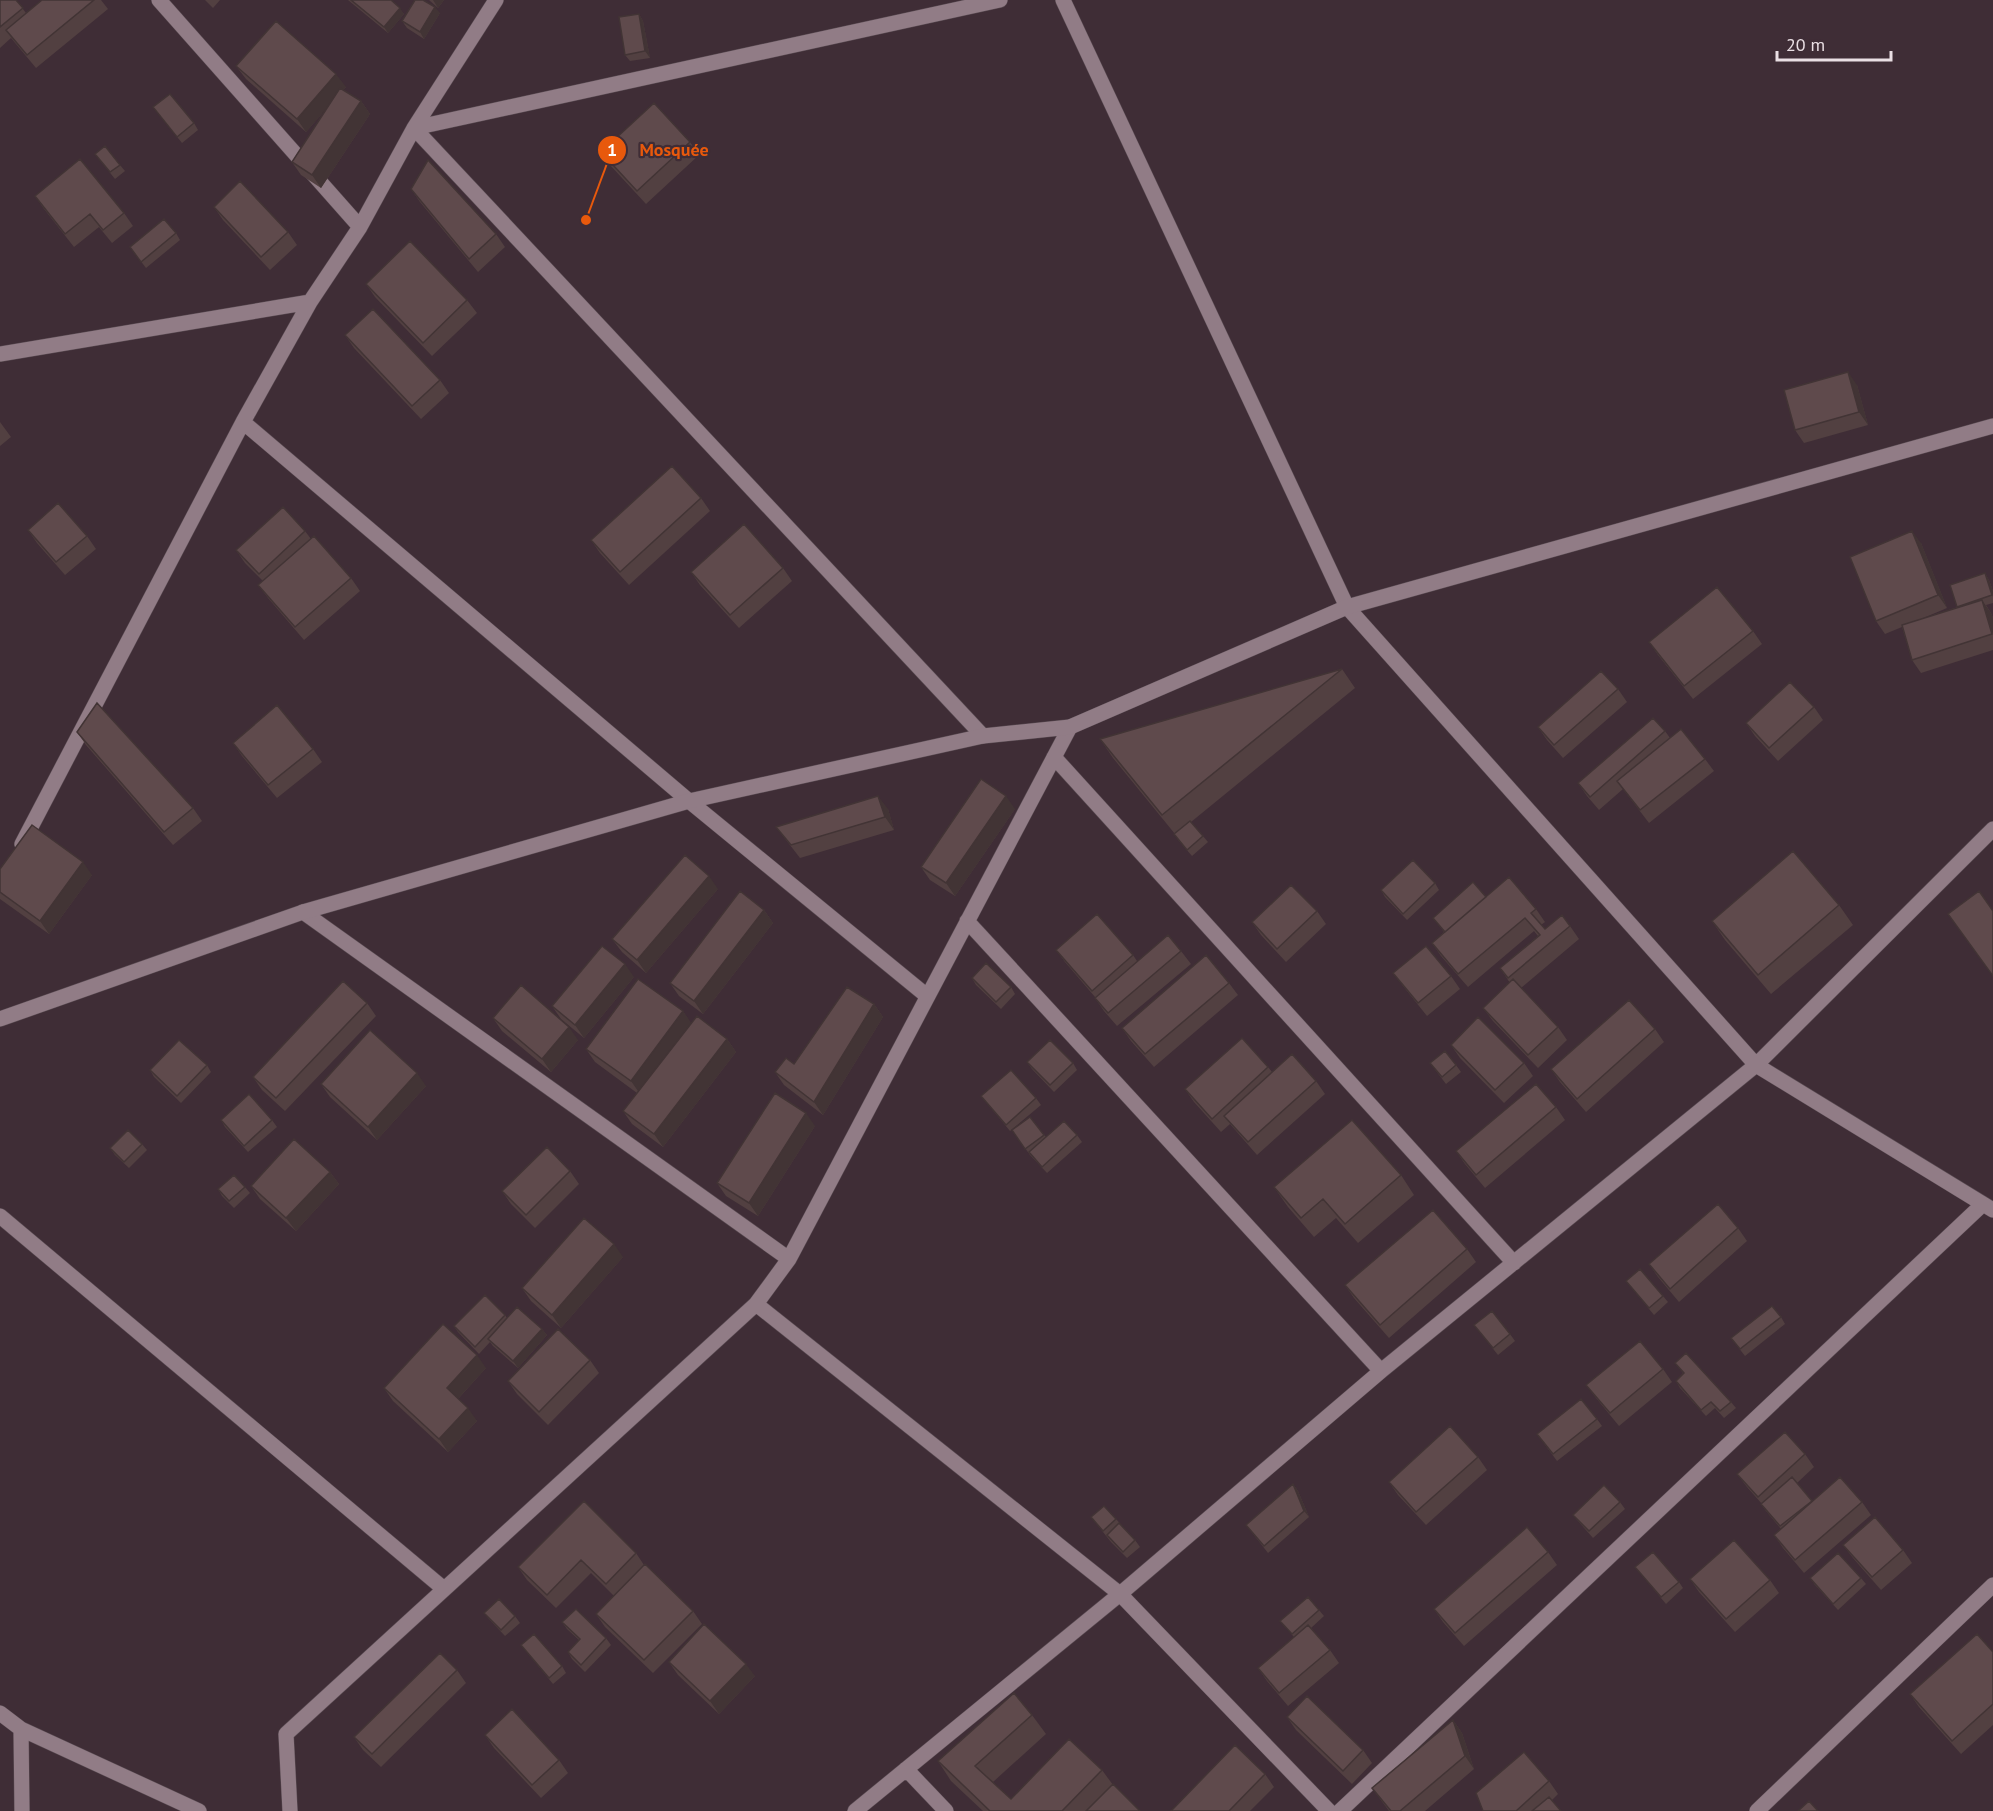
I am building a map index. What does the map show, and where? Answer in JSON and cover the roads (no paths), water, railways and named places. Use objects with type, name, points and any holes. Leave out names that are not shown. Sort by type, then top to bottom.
[{"type":"street","points":[[159,0],[360,227]]},
{"type":"street","points":[[414,128],[1000,0]]},
{"type":"street","points":[[1063,0],[1347,607],[1756,1065],[1988,1207],[1340,1811]]},
{"type":"street","points":[[16,854],[243,422],[310,302],[360,227],[414,128],[494,1]]},
{"type":"street","points":[[414,128],[983,736]]},
{"type":"street","points":[[0,354],[310,302]]},
{"type":"street","points":[[243,422],[689,801],[927,996]]},
{"type":"street","points":[[0,1019],[303,912],[689,801],[983,736],[1070,727],[1347,607],[1993,426]]},
{"type":"street","points":[[290,1811],[286,1734],[756,1304],[789,1259],[1070,727]]},
{"type":"street","points":[[1054,757],[1514,1263]]},
{"type":"street","points":[[855,1811],[1120,1594],[1381,1371],[1756,1065],[1993,829]]},
{"type":"street","points":[[303,912],[789,1259]]},
{"type":"street","points":[[967,921],[1381,1371]]},
{"type":"street","points":[[0,1216],[444,1589]]},
{"type":"street","points":[[756,1304],[1120,1594],[1329,1811]]},
{"type":"street","points":[[1757,1811],[1993,1584]]},
{"type":"street","points":[[0,1713],[21,1729],[199,1811]]},
{"type":"street","points":[[21,1729],[22,1811]]},
{"type":"street","points":[[906,1769],[946,1811]]},
{"type":"place","name":"Mosquée","points":[[586,220]]}]
